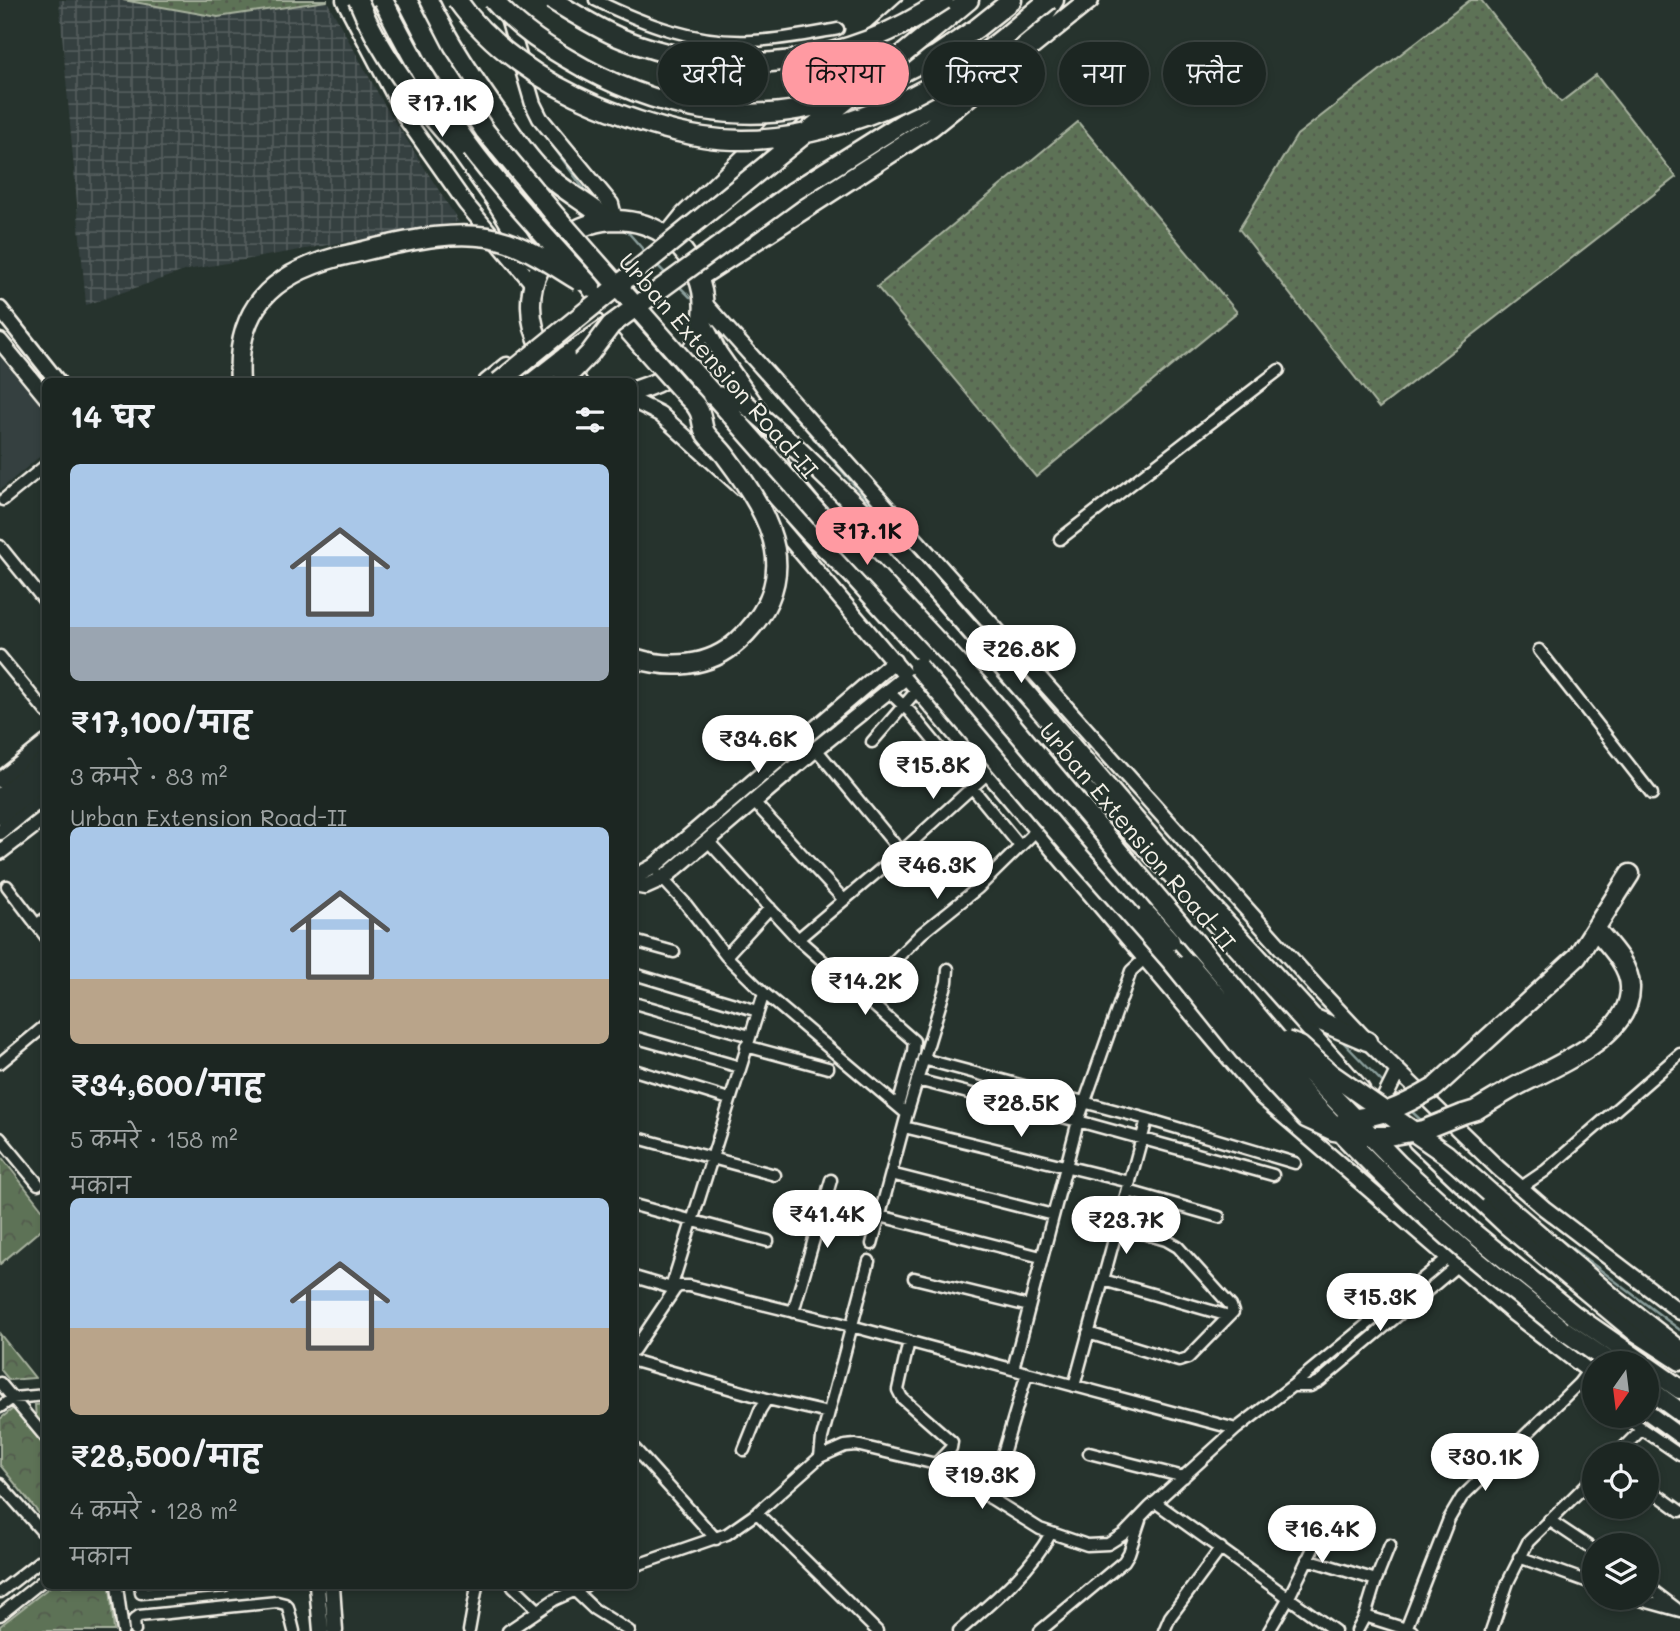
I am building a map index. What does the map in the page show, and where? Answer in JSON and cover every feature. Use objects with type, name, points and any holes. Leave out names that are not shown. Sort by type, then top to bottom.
[{"type":"highway","points":[[358,0],[386,58],[423,108],[486,179],[505,190]]},
{"type":"highway","points":[[370,0],[427,105],[495,199],[536,277]]},
{"type":"highway","name":"Urban Extension Road-II","points":[[383,0],[416,65],[453,124],[505,190],[808,532],[852,574],[973,709],[1179,953],[1311,1103],[1456,1243],[1559,1327],[1594,1351]]},
{"type":"highway","name":"Urban Extension Road-II","points":[[407,0],[436,57],[485,131],[712,395],[832,529],[979,686],[1276,1038],[1399,1165],[1471,1231],[1574,1315],[1625,1351]]},
{"type":"highway","points":[[428,0],[453,48],[539,168],[567,192],[612,220]]},
{"type":"highway","points":[[457,0],[470,19],[495,41],[543,79],[581,99],[664,129],[705,137],[748,139],[793,135],[827,128],[879,111],[935,84],[979,56],[1051,0]]},
{"type":"highway","points":[[493,0],[509,20],[556,53],[631,92],[669,104],[750,114],[830,102],[877,85],[937,55],[1012,0]]},
{"type":"highway","points":[[552,0],[621,38],[667,53],[710,61],[753,64],[797,61],[839,51],[915,20],[944,0]]},
{"type":"highway","points":[[668,236],[685,215],[814,92],[918,0]]},
{"type":"highway","points":[[504,378],[969,0]]},
{"type":"highway","points":[[538,378],[793,192],[983,73],[1028,39],[1051,0]]},
{"type":"highway","points":[[699,277],[931,127],[1089,0]]},
{"type":"highway","points":[[563,378],[538,340],[532,322],[531,303],[536,277],[551,250],[568,235],[588,225],[629,220],[650,226],[668,236],[687,254],[699,277],[704,312],[698,339],[688,357],[674,372],[657,383],[637,390]]},
{"type":"highway","points":[[240,378],[239,350],[245,325],[258,302],[283,278],[299,269],[327,260],[443,237],[486,237],[508,242],[591,287]]},
{"type":"highway","points":[[566,378],[590,353],[611,325]]},
{"type":"highway","points":[[712,395],[741,400],[794,446],[891,540],[1185,878],[1313,1018],[1367,1041]]},
{"type":"highway","points":[[637,659],[656,665],[680,666],[701,662],[720,654],[736,644],[760,617],[774,583],[774,537],[759,504],[726,456],[704,432],[699,409]]},
{"type":"highway","points":[[906,634],[918,667],[1174,964],[1244,1051],[1306,1118],[1334,1131],[1388,1136],[1423,1130],[1476,1110],[1594,1044],[1615,1025],[1627,1007],[1630,986],[1614,950],[1598,932]]},
{"type":"highway","points":[[0,798],[42,763]]},
{"type":"highway","points":[[0,814],[42,779]]},
{"type":"highway","points":[[1306,1118],[1367,1118],[1400,1108],[1434,1088],[1577,957],[1630,874]]},
{"type":"highway","points":[[1276,1038],[1300,1046],[1331,1074],[1447,1155],[1614,1298],[1680,1350]]},
{"type":"highway","name":"Urban Extension Road-II","points":[[1659,1375],[1680,1389]]},
{"type":"highway","points":[[1659,1397],[1680,1412]]},
{"type":"street","points":[[344,0],[407,120],[466,204],[536,277]]},
{"type":"street","points":[[503,0],[533,104],[540,118],[611,204],[612,220]]},
{"type":"street","points":[[595,0],[631,18],[672,32],[713,40],[752,41],[838,29]]},
{"type":"street","points":[[0,309],[55,378]]},
{"type":"street","points":[[704,312],[1367,1041],[1520,1188],[1680,1312]]},
{"type":"street","points":[[704,312],[719,352],[751,400],[826,494],[1077,779],[1169,874],[1336,1063],[1505,1226],[1634,1333],[1680,1363]]},
{"type":"street","points":[[491,378],[538,340]]},
{"type":"street","points":[[0,341],[42,392]]},
{"type":"street","points":[[1060,539],[1279,370]]},
{"type":"street","points":[[637,402],[660,414],[770,512],[1143,959],[1263,1098],[1514,1314],[1582,1366]]},
{"type":"street","points":[[3,500],[42,469]]},
{"type":"street","points":[[0,546],[42,598]]},
{"type":"street","points":[[1539,650],[1652,794]]},
{"type":"street","points":[[0,656],[42,706]]},
{"type":"street","points":[[637,875],[650,868],[894,661]]},
{"type":"street","points":[[637,886],[645,887],[663,879],[753,801],[907,676]]},
{"type":"street","points":[[872,742],[918,689]]},
{"type":"street","points":[[888,691],[904,705],[1020,846]]},
{"type":"street","points":[[0,768],[42,735]]},
{"type":"street","points":[[0,780],[42,746]]},
{"type":"street","points":[[816,749],[901,852]]},
{"type":"street","points":[[798,939],[901,852],[988,773]]},
{"type":"street","points":[[0,832],[42,798]]},
{"type":"street","points":[[753,801],[844,900]]},
{"type":"street","points":[[0,852],[42,820]]},
{"type":"street","points":[[861,994],[922,933],[978,888],[1036,831]]},
{"type":"street","points":[[708,841],[798,939],[914,1041],[914,1052],[898,1106]]},
{"type":"street","points":[[650,868],[663,879],[726,956],[764,993],[907,1114]]},
{"type":"street","points":[[6,886],[42,932]]},
{"type":"street","points":[[726,956],[770,908]]},
{"type":"street","points":[[36,925],[42,921]]},
{"type":"street","points":[[637,942],[674,953]]},
{"type":"street","points":[[1013,1369],[1078,1121],[1131,971],[1143,959]]},
{"type":"street","points":[[872,1244],[907,1114],[947,982],[947,969]]},
{"type":"street","points":[[637,975],[758,1011]]},
{"type":"street","points":[[637,1343],[673,1289],[729,1098],[764,993]]},
{"type":"street","points":[[637,1004],[828,1068]]},
{"type":"street","points":[[0,1063],[42,1028]]},
{"type":"street","points":[[637,1038],[740,1067]]},
{"type":"street","points":[[1520,1188],[1545,1171],[1680,1055]]},
{"type":"street","points":[[923,1059],[1147,1119],[1294,1163]]},
{"type":"street","points":[[637,1071],[729,1098]]},
{"type":"street","points":[[1380,1108],[1398,1071]]},
{"type":"street","points":[[917,1080],[1273,1175]]},
{"type":"street","points":[[1074,1386],[1147,1119]]},
{"type":"street","points":[[904,1127],[1067,1166],[1219,1217]]},
{"type":"street","points":[[0,1138],[38,1184]]},
{"type":"street","points":[[637,1139],[775,1175]]},
{"type":"street","points":[[891,1174],[1053,1214]]},
{"type":"street","points":[[793,1311],[831,1180]]},
{"type":"street","points":[[637,1206],[768,1241]]},
{"type":"street","points":[[880,1216],[1041,1257]]},
{"type":"street","points":[[1088,1333],[1179,1362],[1188,1358],[1233,1311],[1178,1247],[1166,1240],[1119,1226]]},
{"type":"street","points":[[820,1457],[821,1438],[869,1261]]},
{"type":"street","points":[[1292,1386],[1310,1385],[1320,1381],[1453,1261]]},
{"type":"street","points":[[637,1565],[716,1539],[757,1513],[820,1457],[845,1446],[856,1445],[936,1464],[1040,1529],[1087,1545],[1108,1544],[1124,1534],[1155,1502],[1236,1429],[1453,1261]]},
{"type":"street","points":[[637,1278],[673,1289],[689,1286],[793,1311],[1236,1429]]},
{"type":"street","points":[[914,1278],[1029,1306]]},
{"type":"street","points":[[1103,1280],[1228,1316]]},
{"type":"street","points":[[909,1341],[898,1390],[902,1398],[952,1441],[951,1448],[936,1464]]},
{"type":"street","points":[[637,1363],[828,1413]]},
{"type":"street","points":[[990,1498],[1027,1373]]},
{"type":"street","points":[[1365,1616],[1409,1630],[1449,1519],[1462,1497],[1582,1380]]},
{"type":"street","points":[[0,1383],[42,1433]]},
{"type":"street","points":[[0,1408],[13,1398],[42,1395]]},
{"type":"street","points":[[744,1450],[767,1399]]},
{"type":"street","points":[[1659,1421],[1680,1436]]},
{"type":"street","points":[[1629,1442],[1642,1429],[1680,1455]]},
{"type":"street","points":[[637,1451],[716,1539]]},
{"type":"street","points":[[1090,1452],[1184,1477]]},
{"type":"street","points":[[0,1484],[42,1531]]},
{"type":"street","points":[[1493,1631],[1508,1582],[1528,1542],[1582,1488]]},
{"type":"street","points":[[1659,1496],[1680,1511]]},
{"type":"street","points":[[1155,1502],[1335,1631]]},
{"type":"street","points":[[757,1513],[877,1631]]},
{"type":"street","points":[[1040,1631],[1124,1561],[1141,1517]]},
{"type":"street","points":[[1269,1631],[1328,1518]]},
{"type":"street","points":[[1549,1520],[1582,1542]]},
{"type":"street","points":[[959,1631],[1015,1580],[1045,1545],[1051,1533]]},
{"type":"street","points":[[1357,1631],[1390,1545]]},
{"type":"street","points":[[1164,1631],[1170,1617],[1221,1548]]},
{"type":"street","points":[[1519,1557],[1582,1580]]},
{"type":"street","points":[[0,1592],[42,1559]]},
{"type":"street","points":[[1307,1559],[1376,1580]]},
{"type":"street","points":[[0,1615],[42,1581]]},
{"type":"street","points":[[117,1589],[123,1631]]},
{"type":"street","points":[[317,1589],[321,1631]]},
{"type":"street","points":[[332,1589],[335,1631]]},
{"type":"street","points":[[469,1631],[476,1589]]},
{"type":"street","points":[[516,1589],[538,1610]]},
{"type":"street","points":[[508,1631],[538,1610],[577,1589]]},
{"type":"street","points":[[580,1589],[594,1609],[629,1631]]},
{"type":"street","points":[[1659,1595],[1680,1611]]},
{"type":"street","points":[[135,1631],[134,1620],[139,1616],[277,1602],[288,1606],[294,1631]]},
{"type":"street","points":[[1659,1605],[1680,1611]]},
{"type":"shaded area","points":[[59,0],[123,0],[218,17],[327,1],[384,104],[459,222],[187,270],[86,305]]},
{"type":"shaded area","points":[[0,357],[42,407],[42,455],[0,490]]},
{"type":"green space","points":[[123,0],[327,0],[327,1],[218,17]]},
{"type":"green space","points":[[1470,0],[1481,0],[1561,102],[1596,75],[1676,177],[1379,408],[1239,229],[1297,135]]},
{"type":"green space","points":[[1078,122],[1237,312],[1036,477],[877,287]]},
{"type":"green space","points":[[0,1155],[42,1209],[42,1229],[0,1264]]},
{"type":"green space","points":[[0,1334],[35,1378],[9,1380],[0,1369]]},
{"type":"green space","points":[[42,1404],[42,1427],[36,1420],[35,1405]]},
{"type":"green space","points":[[14,1408],[42,1443],[42,1517],[0,1465],[0,1419]]},
{"type":"green space","points":[[47,1589],[110,1589],[114,1631],[0,1631],[0,1626]]},
{"type":"waterway","points":[[542,131],[586,192]]},
{"type":"waterway","points":[[626,230],[647,254]]},
{"type":"waterway","points":[[656,264],[666,274]]},
{"type":"waterway","points":[[679,286],[690,297]]},
{"type":"waterway","points":[[736,350],[799,422]]},
{"type":"waterway","points":[[813,438],[898,535]]},
{"type":"waterway","points":[[1144,817],[1207,889]]},
{"type":"waterway","points":[[1339,1038],[1385,1085]]},
{"type":"waterway","points":[[1410,1110],[1423,1122]]},
{"type":"waterway","points":[[1446,1142],[1454,1149]]},
{"type":"waterway","points":[[1541,1225],[1680,1330]]}]
